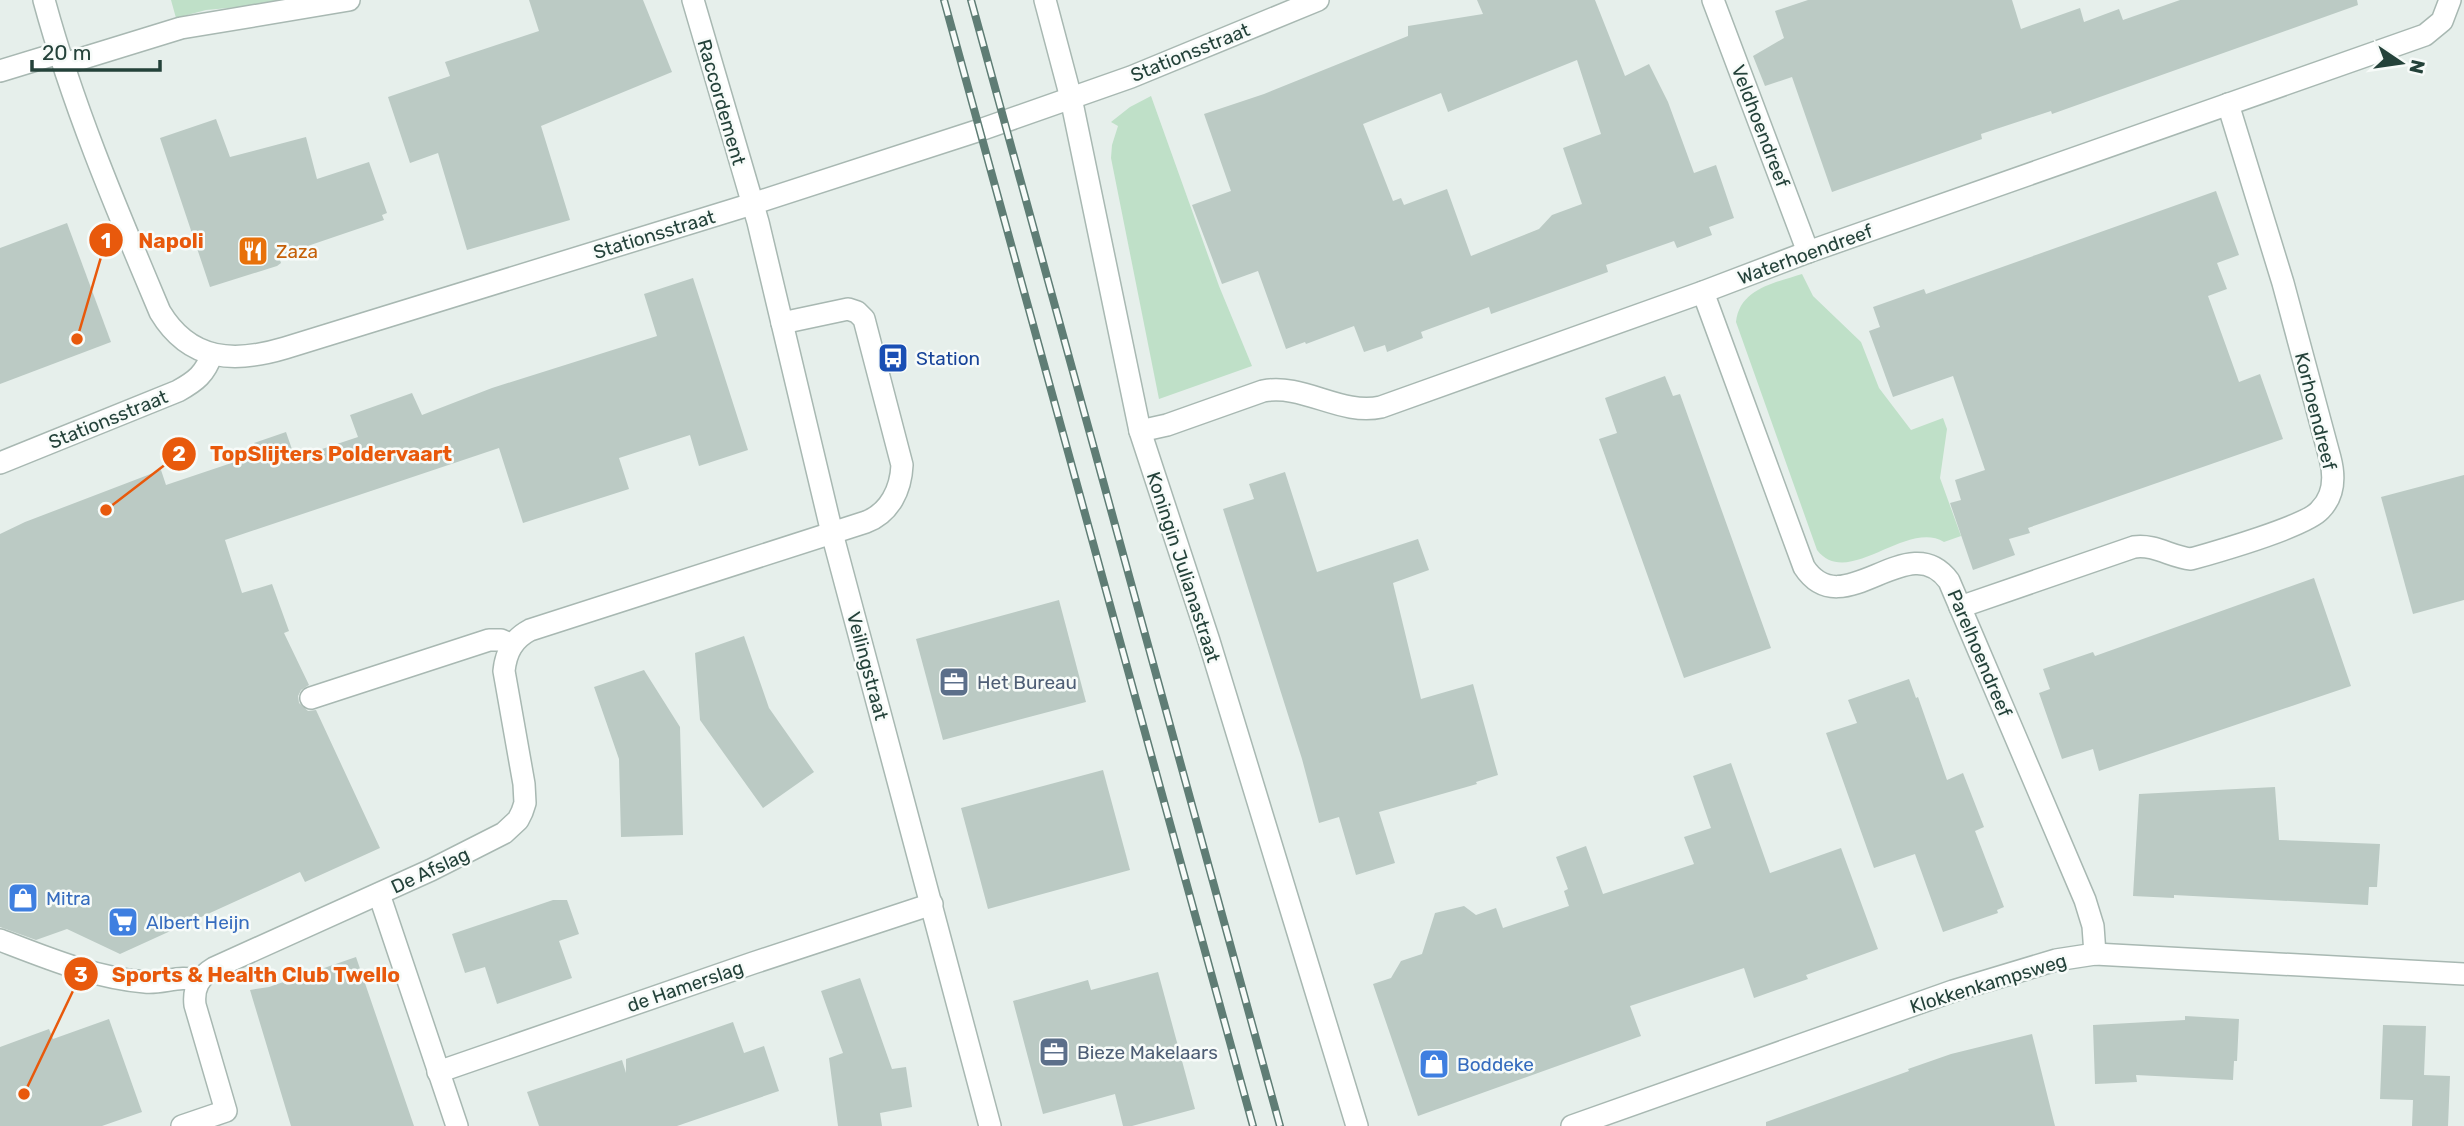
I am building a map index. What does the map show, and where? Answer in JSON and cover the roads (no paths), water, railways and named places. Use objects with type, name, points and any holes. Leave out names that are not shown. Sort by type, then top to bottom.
[{"type":"street","points":[[44,0],[107,187],[160,313],[170,329],[183,341],[212,354]]},
{"type":"street","points":[[0,71],[62,59],[181,28],[349,0]]},
{"type":"street","name":"Raccordement","points":[[693,0],[752,204]]},
{"type":"street","name":"Koningin Julianastraat","points":[[1045,0],[1071,98],[1140,431],[1217,667],[1357,1126]]},
{"type":"street","name":"Stationsstraat","points":[[0,463],[196,382],[204,374],[212,354],[245,358],[260,355],[752,204],[1131,77],[1318,0]]},
{"type":"street","name":"Veldhoendreef","points":[[1713,0],[1808,252]]},
{"type":"street","name":"Waterhoendreef","points":[[1140,431],[1167,425],[1273,389],[1290,390],[1360,409],[1381,407],[1808,252],[2425,35],[2442,20],[2450,0]]},
{"type":"street","name":"Korhoendreef","points":[[1960,607],[2134,547],[2154,547],[2181,558],[2191,559],[2309,520],[2326,503],[2333,481],[2330,458],[2283,283],[2228,104]]},
{"type":"street","name":"Veilingstraat","points":[[752,204],[832,533],[990,1126]]},
{"type":"street","name":"Parelhoendreef","points":[[1703,292],[1809,575],[1823,585],[1840,587],[1906,565],[1924,563],[1945,576],[2085,901],[2093,926],[2095,954]]},
{"type":"street","points":[[311,698],[489,640],[501,640],[512,645],[530,630],[866,522],[883,513],[899,486],[902,465],[867,325],[861,314],[852,310],[782,323]]},
{"type":"street","name":"De Afslag","points":[[198,981],[214,968],[379,894],[504,833],[518,820],[524,803],[524,793],[504,671],[507,653],[512,645]]},
{"type":"street","points":[[379,894],[457,1126]]},
{"type":"street","name":"de Hamerslag","points":[[438,1072],[932,904]]},
{"type":"street","points":[[0,940],[101,975],[147,983],[188,978],[198,981],[195,1004],[226,1111],[182,1126]]},
{"type":"street","name":"Klokkenkampsweg","points":[[1573,1126],[1953,991],[2056,960],[2095,954],[2464,974]]},
{"type":"railway","points":[[944,0],[1253,1126]]},
{"type":"railway","points":[[971,0],[1280,1126]]},
{"type":"place","name":"Zaza","points":[[253,251]]},
{"type":"place","name":"Napoli","points":[[77,339]]},
{"type":"place","name":"Station","points":[[893,358]]},
{"type":"place","name":"TopSlijters Poldervaart","points":[[106,510]]},
{"type":"place","name":"Het Bureau","points":[[954,682]]},
{"type":"place","name":"Mitra","points":[[23,898]]},
{"type":"place","name":"Albert Heijn","points":[[123,922]]},
{"type":"place","name":"Bieze Makelaars","points":[[1054,1052]]},
{"type":"place","name":"Boddeke","points":[[1434,1064]]},
{"type":"place","name":"Sports & Health Club Twello","points":[[24,1094]]}]
